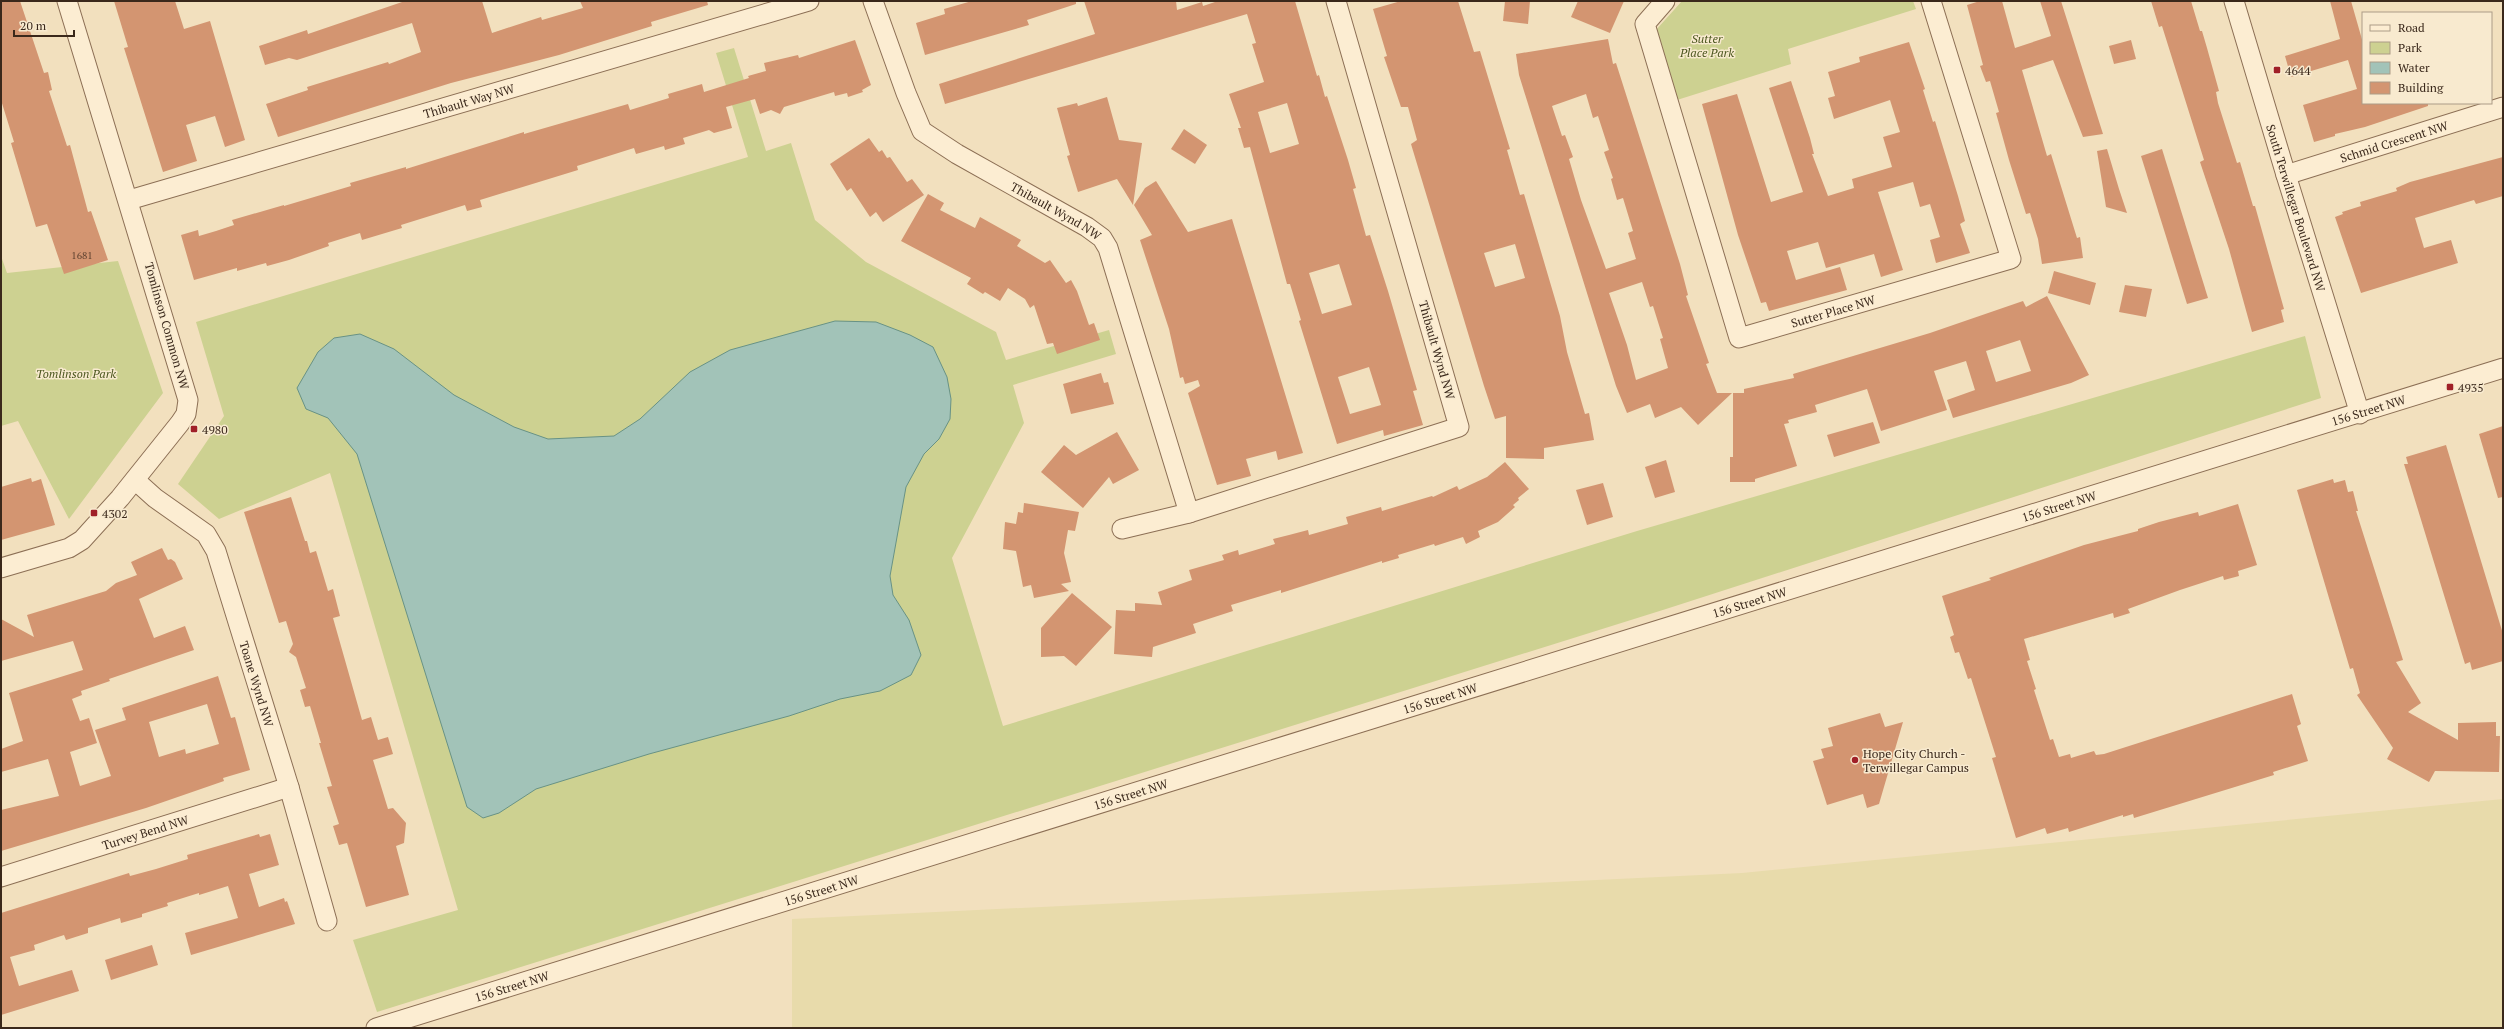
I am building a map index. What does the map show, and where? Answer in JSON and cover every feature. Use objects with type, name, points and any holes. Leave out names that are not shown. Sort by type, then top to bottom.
[{"type":"street","name":"Tomlinson Common NW","points":[[1,568],[69,548],[82,540],[135,480],[180,424],[186,414],[188,400],[129,200],[67,1]]},
{"type":"street","name":"Thibault Way NW","points":[[129,200],[809,1]]},
{"type":"street","name":"Thibault Wynd NW","points":[[873,1],[906,94],[922,130],[957,154],[1087,227],[1102,238],[1108,248],[1189,513]]},
{"type":"street","name":"Thibault Wynd NW","points":[[1122,529],[1189,513],[1459,427],[1336,1]]},
{"type":"street","name":"Sutter Place NW","points":[[1665,1],[1645,24],[1739,338],[2011,259],[1931,1]]},
{"type":"street","name":"South Terwillegar Boulevard NW","points":[[2234,1],[2360,414]]},
{"type":"street","name":"Schmid Crescent NW","points":[[2286,175],[2503,107]]},
{"type":"street","name":"156 Street NW","points":[[376,1028],[1672,625],[2360,414],[2503,368]]},
{"type":"street","name":"Toane Wynd NW","points":[[135,480],[155,498],[206,534],[216,551],[289,787],[327,921]]},
{"type":"street","name":"Turvey Bend NW","points":[[1,877],[289,787]]},
{"type":"shaded area","points":[[2503,799],[2503,1028],[792,1028],[792,919],[1742,873]]},
{"type":"green space","name":"Sutter Place Park","points":[[1682,1],[1913,1],[1916,9],[1788,49],[1791,64],[1677,100],[1656,30]]},
{"type":"green space","points":[[734,48],[766,151],[791,143],[815,220],[866,262],[996,332],[1006,360],[1109,330],[1116,354],[1013,385],[1024,423],[952,558],[1003,726],[1637,531],[2305,336],[2321,398],[1666,609],[377,1012],[353,940],[458,910],[330,473],[219,519],[178,484],[224,416],[196,322],[748,157],[716,53]]},
{"type":"green space","name":"Tomlinson Park","points":[[1,256],[7,273],[118,261],[163,393],[69,519],[18,421],[1,426]]},
{"type":"water","points":[[835,321],[876,322],[910,335],[933,347],[947,377],[951,399],[950,419],[939,439],[924,454],[906,487],[890,576],[893,595],[909,620],[921,655],[911,675],[880,691],[840,699],[789,716],[649,754],[536,789],[499,813],[483,818],[467,807],[357,454],[328,418],[306,409],[297,388],[318,352],[334,338],[360,334],[394,349],[454,395],[514,427],[548,439],[614,436],[640,419],[690,372],[730,350]]},
{"type":"building","points":[[1,1],[20,1],[44,73],[48,72],[52,90],[49,91],[67,146],[70,145],[88,212],[91,211],[108,260],[64,274],[47,224],[36,227],[11,143],[14,142],[1,100]]},
{"type":"building","points":[[114,1],[175,1],[184,29],[210,21],[245,140],[225,147],[215,116],[186,125],[197,161],[163,172],[124,48],[128,47]]},
{"type":"building","points":[[405,1],[482,1],[492,33],[541,17],[542,20],[583,8],[580,1],[707,1],[708,5],[651,22],[652,26],[559,55],[451,83],[278,137],[266,104],[308,90],[307,87],[388,62],[389,64],[421,52],[412,23],[297,60],[289,58],[265,65],[259,46],[307,30],[308,34]]},
{"type":"building","points":[[972,1],[1076,1],[1076,4],[1027,20],[1029,25],[925,55],[916,23],[945,14],[944,9]]},
{"type":"building","points":[[1084,1],[1176,1],[1177,10],[1202,2],[1203,6],[1218,1],[1295,1],[1317,76],[1319,75],[1325,97],[1327,96],[1348,160],[1356,188],[1353,189],[1366,236],[1370,235],[1388,291],[1417,390],[1413,391],[1423,425],[1384,436],[1383,430],[1337,444],[1299,321],[1301,320],[1290,284],[1287,284],[1250,147],[1244,148],[1238,128],[1241,128],[1229,94],[1264,82],[1252,44],[1256,43],[1247,14],[945,104],[939,84],[1095,34]],"holes":[[[1287,103],[1299,144],[1270,153],[1258,112]],[[1339,264],[1352,305],[1322,314],[1309,273]],[[1369,367],[1381,405],[1350,414],[1338,377]]]},
{"type":"building","points":[[1401,1],[1458,1],[1474,52],[1480,51],[1510,149],[1507,150],[1520,195],[1524,194],[1560,316],[1567,352],[1585,414],[1589,413],[1594,440],[1544,448],[1544,459],[1506,458],[1506,416],[1495,419],[1484,386],[1411,144],[1417,140],[1408,107],[1401,107],[1384,57],[1387,56],[1373,9]],"holes":[[[1515,244],[1525,278],[1495,287],[1484,253]]]},
{"type":"building","points":[[1505,1],[1530,1],[1528,24],[1503,21]]},
{"type":"building","points":[[1578,1],[1624,1],[1610,33],[1571,17]]},
{"type":"building","points":[[1980,1],[2002,1],[2015,48],[2051,36],[2040,1],[2061,1],[2103,134],[2083,137],[2053,60],[2022,70],[2047,156],[2051,154],[2077,238],[2080,237],[2083,258],[2042,264],[2038,239],[2030,213],[2026,214],[2009,160],[1996,113],[1999,112],[1990,81],[1986,82],[1980,66],[1983,65],[1967,5]]},
{"type":"building","points":[[2151,1],[2191,1],[2200,31],[2202,31],[2219,91],[2216,92],[2218,103],[2237,163],[2240,162],[2253,206],[2255,206],[2284,309],[2281,310],[2284,322],[2252,332],[2229,249],[2200,162],[2204,160],[2162,26],[2159,27]]},
{"type":"building","points":[[2330,1],[2351,1],[2362,40],[2362,104],[2428,104],[2428,106],[2365,127],[2335,134],[2335,136],[2314,142],[2303,105],[2357,89],[2348,60],[2291,77],[2285,56],[2340,39]]},
{"type":"building","points":[[1608,39],[1613,64],[1616,63],[1680,264],[1688,295],[1686,296],[1709,363],[1706,364],[1717,393],[1732,393],[1698,425],[1681,407],[1655,418],[1650,404],[1627,413],[1616,386],[1519,75],[1516,54]],"holes":[[[1586,94],[1593,118],[1598,116],[1609,150],[1604,152],[1613,178],[1611,179],[1617,200],[1623,198],[1633,231],[1628,233],[1636,259],[1606,269],[1581,200],[1569,159],[1573,157],[1565,135],[1562,136],[1552,106]],[[1642,282],[1650,307],[1653,306],[1663,338],[1660,339],[1668,368],[1636,380],[1627,345],[1609,293]]]},
{"type":"building","points":[[855,40],[871,85],[862,90],[863,92],[848,97],[847,93],[835,96],[834,92],[784,107],[780,114],[771,110],[760,114],[755,99],[726,107],[732,128],[714,133],[709,130],[683,138],[685,144],[665,150],[664,146],[636,154],[634,148],[577,166],[578,170],[480,200],[482,207],[467,211],[465,205],[401,225],[402,228],[362,240],[360,233],[328,243],[329,246],[289,260],[267,266],[266,263],[237,271],[237,268],[194,280],[181,235],[198,230],[199,236],[216,231],[234,225],[232,220],[351,186],[350,183],[406,167],[406,169],[524,132],[524,134],[628,104],[630,110],[669,98],[668,94],[702,84],[704,92],[766,71],[764,63],[798,55],[799,58]]},
{"type":"building","points":[[2131,40],[2136,59],[2114,64],[2109,46]]},
{"type":"building","points":[[1909,42],[1925,89],[1923,90],[1933,122],[1935,121],[1958,196],[1965,221],[1960,224],[1970,253],[1936,263],[1930,240],[1940,237],[1930,204],[1920,207],[1913,182],[1878,192],[1903,270],[1881,277],[1874,254],[1826,268],[1818,242],[1787,251],[1796,280],[1840,267],[1847,290],[1769,311],[1766,302],[1761,303],[1738,235],[1702,104],[1737,94],[1771,202],[1803,192],[1769,88],[1791,81],[1810,138],[1814,154],[1812,154],[1828,196],[1854,188],[1852,179],[1892,167],[1883,137],[1900,132],[1890,100],[1834,119],[1828,98],[1835,96],[1828,72],[1860,62],[1859,57]]},
{"type":"building","points":[[1107,97],[1119,140],[1142,143],[1133,205],[1117,179],[1078,192],[1067,156],[1070,155],[1057,108],[1077,103],[1078,106]]},
{"type":"building","points":[[1184,129],[1207,145],[1195,164],[1171,149]]},
{"type":"building","points":[[869,138],[879,152],[882,150],[887,158],[890,157],[907,182],[912,179],[924,195],[883,222],[876,212],[870,217],[851,188],[847,191],[830,164]]},
{"type":"building","points":[[2107,149],[2127,213],[2106,207],[2097,151]]},
{"type":"building","points":[[2162,149],[2208,298],[2187,304],[2141,156]]},
{"type":"building","points":[[2503,157],[2503,196],[2476,204],[2474,200],[2415,218],[2424,248],[2451,240],[2458,263],[2361,293],[2335,217],[2343,214],[2342,212],[2361,206],[2360,202],[2397,191],[2396,188],[2410,182]]},
{"type":"building","points":[[1156,181],[1188,232],[1232,219],[1303,453],[1278,460],[1276,451],[1246,459],[1251,476],[1217,485],[1188,393],[1200,386],[1198,380],[1185,384],[1183,377],[1180,378],[1169,329],[1140,240],[1152,235],[1134,205],[1145,188]]},
{"type":"building","points":[[928,194],[944,203],[940,210],[975,228],[980,217],[1021,240],[1017,246],[1045,263],[1050,260],[1066,283],[1071,280],[1077,291],[1089,325],[1094,323],[1100,340],[1057,354],[1053,343],[1047,344],[1034,305],[1030,308],[1025,299],[1008,288],[1000,301],[985,292],[983,294],[967,284],[971,278],[901,241]]},
{"type":"building","points":[[2054,271],[2096,283],[2090,305],[2048,293]]},
{"type":"building","points":[[2125,285],[2152,289],[2146,317],[2119,312]]},
{"type":"building","points":[[2047,296],[2089,375],[2071,383],[1953,418],[1947,400],[1975,390],[1966,361],[1934,371],[1947,410],[1881,431],[1867,389],[1815,405],[1817,412],[1788,420],[1789,423],[1784,424],[1797,466],[1755,479],[1755,482],[1730,482],[1730,457],[1733,457],[1733,393],[1744,393],[1744,389],[1794,378],[1793,374],[1930,333],[2023,301],[2026,307]],"holes":[[[2020,340],[2031,371],[1996,382],[1986,351]]]},
{"type":"building","points":[[1101,373],[1104,383],[1108,382],[1114,404],[1071,414],[1063,384]]},
{"type":"building","points":[[1873,422],[1880,443],[1834,457],[1827,435]]},
{"type":"building","points":[[2503,426],[2503,497],[2498,498],[2479,434]]},
{"type":"building","points":[[1117,432],[1139,470],[1113,484],[1109,477],[1083,508],[1041,472],[1064,445],[1076,455]]},
{"type":"building","points":[[2446,445],[2503,634],[2503,661],[2472,670],[2470,662],[2465,664],[2404,464],[2408,464],[2406,457]]},
{"type":"building","points":[[1666,460],[1675,492],[1655,498],[1645,467]]},
{"type":"building","points":[[1505,462],[1529,489],[1518,498],[1519,500],[1513,505],[1515,507],[1498,522],[1478,531],[1480,537],[1466,544],[1463,537],[1435,546],[1434,544],[1398,555],[1399,558],[1382,563],[1382,561],[1281,593],[1281,590],[1231,605],[1233,611],[1193,624],[1196,633],[1153,647],[1152,657],[1114,654],[1116,610],[1135,611],[1135,603],[1162,605],[1158,592],[1192,580],[1189,570],[1224,560],[1222,555],[1238,550],[1239,555],[1275,544],[1273,539],[1308,530],[1309,535],[1348,524],[1346,517],[1381,507],[1382,511],[1432,496],[1433,497],[1457,486],[1459,490],[1487,477]]},
{"type":"building","points":[[31,478],[32,482],[41,479],[55,525],[1,540],[1,487]]},
{"type":"building","points":[[2333,479],[2334,483],[2345,480],[2348,492],[2353,491],[2358,511],[2356,511],[2403,660],[2396,662],[2421,703],[2408,712],[2458,740],[2458,723],[2496,722],[2496,736],[2500,736],[2499,772],[2435,771],[2429,782],[2387,759],[2393,748],[2357,695],[2360,693],[2353,668],[2350,669],[2297,490]]},
{"type":"building","points":[[1603,483],[1613,517],[1587,525],[1576,490]]},
{"type":"building","points":[[291,497],[310,553],[316,551],[328,591],[333,589],[340,616],[333,618],[362,720],[371,717],[378,740],[388,737],[393,754],[373,760],[388,809],[393,808],[406,823],[404,843],[396,846],[409,895],[366,907],[347,843],[339,845],[333,826],[339,824],[327,787],[332,786],[310,706],[305,707],[300,690],[306,688],[296,657],[289,652],[293,644],[286,621],[279,623],[244,512]]},
{"type":"building","points":[[1024,503],[1079,512],[1075,531],[1068,530],[1064,553],[1071,582],[1061,584],[1069,591],[1034,598],[1031,585],[1023,587],[1016,551],[1003,549],[1005,522],[1016,524],[1018,512],[1023,513]]},
{"type":"building","points":[[2238,504],[2257,565],[2238,571],[2239,576],[2224,580],[2223,576],[2128,609],[2130,613],[2114,618],[2113,613],[2024,639],[2030,660],[2027,661],[2036,689],[2034,690],[2050,740],[2053,739],[2059,757],[2070,754],[2071,758],[2094,751],[2096,755],[2104,754],[2292,694],[2301,724],[2297,726],[2308,761],[2273,772],[2274,775],[2134,818],[2133,814],[2123,817],[2123,815],[2069,832],[2068,828],[2047,834],[2045,828],[2016,838],[1992,758],[1996,757],[1971,678],[1968,679],[1959,652],[1955,653],[1950,637],[1954,635],[1942,596],[1991,580],[1989,578],[2084,545],[2138,531],[2138,529],[2159,522],[2198,512],[2199,516]]},
{"type":"building","points":[[162,548],[168,560],[171,559],[175,562],[183,579],[139,599],[154,638],[185,626],[194,650],[109,679],[110,681],[81,691],[82,695],[72,699],[80,721],[89,718],[97,743],[70,752],[80,786],[111,776],[95,730],[126,720],[122,708],[218,676],[231,718],[235,717],[250,770],[223,778],[224,781],[146,808],[1,851],[1,810],[59,796],[48,759],[1,772],[1,749],[23,741],[9,693],[83,670],[73,641],[1,661],[1,619],[34,637],[27,615],[106,591],[116,583],[137,575],[131,562]],"holes":[[[207,704],[219,744],[186,754],[185,749],[159,757],[149,722]]]},
{"type":"building","points":[[1072,593],[1112,627],[1076,666],[1064,656],[1041,657],[1041,628]]},
{"type":"building","name":"Hope City Church - Terwillegar Campus","points":[[1880,713],[1885,727],[1903,722],[1879,804],[1867,808],[1863,794],[1827,805],[1813,761],[1824,758],[1821,749],[1833,746],[1828,728]]},
{"type":"building","points":[[259,834],[260,837],[270,834],[279,865],[249,874],[259,907],[284,898],[285,902],[287,901],[295,924],[191,955],[185,933],[238,918],[228,886],[199,895],[199,893],[167,903],[168,906],[142,914],[142,917],[121,923],[120,918],[88,928],[88,933],[66,940],[64,935],[34,945],[35,950],[10,957],[19,986],[72,970],[79,991],[1,1015],[1,913],[129,873],[130,876],[156,869],[188,859],[187,855]]},
{"type":"building","points":[[152,945],[158,965],[111,980],[105,960]]},
{"type":"place","name":"4644","points":[[2277,70]]},
{"type":"place","name":"4935","points":[[2450,387]]},
{"type":"place","name":"4980","points":[[194,429]]},
{"type":"place","name":"4302","points":[[94,513]]},
{"type":"place","name":"Hope City Church - Terwillegar Campus","points":[[1855,760]]}]
